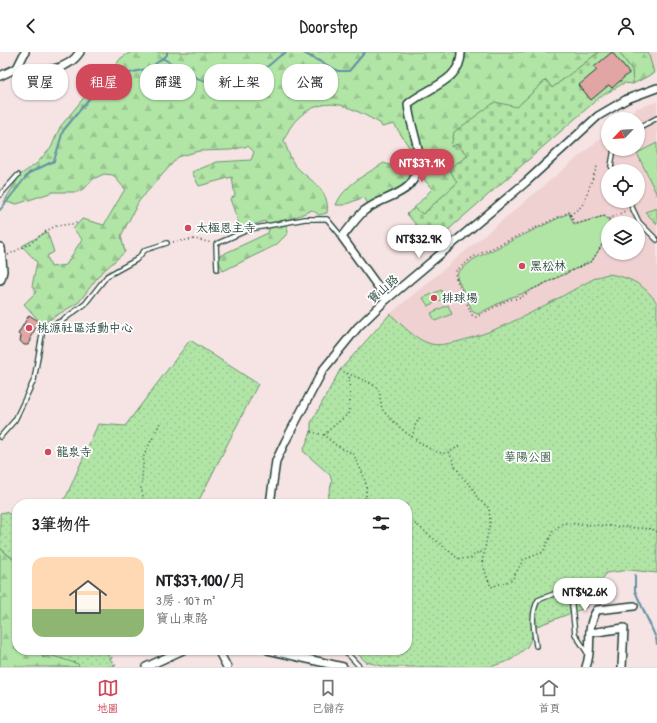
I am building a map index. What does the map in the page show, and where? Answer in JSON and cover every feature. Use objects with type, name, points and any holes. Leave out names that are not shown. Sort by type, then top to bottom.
[{"type":"main road","points":[[0,248],[2,258],[0,279]]},
{"type":"street","points":[[20,64],[25,52]]},
{"type":"street","points":[[68,64],[71,63],[80,52]]},
{"type":"street","points":[[387,299],[342,237],[362,212],[379,202],[402,192],[412,184],[419,157],[409,117],[408,104],[418,95],[436,87],[456,72],[461,60],[461,52]]},
{"type":"street","points":[[0,76],[12,71]]},
{"type":"street","name":"寶山路","points":[[271,499],[276,461],[285,442],[323,370],[358,327],[387,299],[526,182],[598,116],[627,99],[657,88]]},
{"type":"street","points":[[586,667],[590,657],[590,621],[597,610],[634,606]]},
{"type":"street","points":[[590,633],[624,628],[622,667]]},
{"type":"street","points":[[146,667],[172,655]]},
{"type":"street","points":[[221,655],[227,667]]},
{"type":"street","points":[[290,655],[343,667]]},
{"type":"lane","points":[[645,124],[657,118]]},
{"type":"lane","points":[[0,195],[18,175]]},
{"type":"lane","points":[[632,208],[639,222],[657,240]]},
{"type":"lane","points":[[217,269],[216,244],[250,229],[305,219],[327,219],[342,237]]},
{"type":"lane","points":[[0,436],[15,420],[34,380],[43,329],[63,320],[85,304],[108,276],[136,260],[145,250],[167,243]]},
{"type":"lane","points":[[536,646],[533,621],[534,607],[538,600],[567,589],[571,596],[575,634],[590,657]]},
{"type":"lane","points":[[349,655],[360,667]]},
{"type":"path","points":[[570,215],[582,206],[598,164]]},
{"type":"path","points":[[615,216],[627,210]]},
{"type":"path","points":[[601,217],[575,224],[569,212],[473,257],[456,271],[455,276],[472,315],[476,317],[508,300],[520,298],[533,288],[592,260],[601,246]]},
{"type":"path","points":[[2,258],[32,243],[51,228],[78,223]]},
{"type":"path","points":[[167,243],[196,239],[216,244]]},
{"type":"path","points":[[340,370],[375,385],[379,390],[382,409],[396,425],[412,437],[438,452],[446,453],[459,446]]},
{"type":"path","points":[[324,435],[330,428],[348,414],[350,400],[349,375]]},
{"type":"path","points":[[412,437],[416,423],[420,417]]},
{"type":"path","points":[[144,499],[141,488],[144,455],[161,422]]},
{"type":"path","points":[[311,432],[324,435],[334,444],[353,454],[358,461],[366,485],[366,496],[363,499]]},
{"type":"path","points":[[449,452],[455,466],[463,478],[472,487],[478,499],[489,508],[490,522],[482,563],[490,587],[512,580],[523,560],[543,552],[553,531],[563,523],[652,529],[657,532]]},
{"type":"path","points":[[412,525],[416,524],[460,559],[471,558],[476,553],[483,552]]},
{"type":"path","points":[[110,655],[116,667]]},
{"type":"shaded area","points":[[648,52],[657,52],[657,72],[654,73]]},
{"type":"shaded area","points":[[657,102],[657,303],[649,292],[608,274],[597,277],[514,321],[477,337],[433,345],[422,341],[390,314],[601,138],[601,156],[645,156],[645,112],[632,112],[637,108]]},
{"type":"green space","points":[[131,52],[599,52],[552,88],[546,80],[517,107],[451,146],[457,144],[468,156],[457,183],[423,214],[414,208],[432,189],[424,179],[424,167],[413,180],[372,203],[368,204],[364,197],[344,205],[336,205],[344,192],[363,176],[384,163],[391,166],[404,166],[411,162],[413,153],[394,124],[382,127],[380,123],[355,110],[340,105],[321,105],[305,112],[292,125],[284,141],[294,164],[322,191],[327,204],[327,213],[319,215],[312,210],[286,221],[288,233],[276,245],[223,271],[217,257],[268,233],[269,229],[265,221],[241,229],[230,199],[235,196],[232,177],[199,186],[192,172],[217,162],[251,160],[254,152],[248,146],[231,150],[199,151],[178,157],[139,201],[121,236],[125,252],[100,274],[79,302],[42,324],[24,304],[36,292],[32,286],[37,262],[22,246],[47,232],[54,252],[47,256],[51,267],[66,265],[82,239],[73,229],[82,219],[104,225],[125,189],[113,175],[104,174],[93,179],[85,188],[77,192],[53,192],[17,204],[4,202],[20,175],[36,164],[51,148],[60,127],[82,100],[132,100],[132,64],[116,64],[121,58]]},
{"type":"green space","points":[[599,52],[619,52],[632,70],[633,84],[624,83],[600,97],[432,244],[407,214],[414,208],[423,214],[457,183],[449,168],[468,156],[457,144],[451,147],[454,132],[495,102],[517,107],[546,80],[552,88]]},
{"type":"green space","points":[[619,52],[648,52],[654,73],[633,84],[632,70]]},
{"type":"green space","points":[[657,143],[657,195],[645,170],[645,164],[642,164],[638,156],[645,156],[645,149]]},
{"type":"green space","points":[[657,208],[657,224],[645,212]]},
{"type":"green space","name":"黑松林","points":[[569,213],[574,225],[601,217],[601,247],[592,261],[527,292],[509,298],[478,314],[473,312],[457,278],[458,272],[474,259]]},
{"type":"green space","name":"華陽公園","points":[[608,274],[630,280],[647,291],[657,303],[657,573],[630,570],[606,573],[587,607],[537,626],[527,647],[511,660],[490,667],[386,667],[366,662],[359,655],[412,655],[412,499],[327,499],[332,482],[330,475],[303,451],[311,432],[311,423],[340,370],[390,314],[414,335],[425,342],[437,345],[456,342],[475,337],[511,322],[597,277]]},
{"type":"green space","name":"排球場","points":[[441,290],[445,298],[428,306],[423,298]]},
{"type":"green space","name":"排球場","points":[[448,305],[452,314],[435,321],[431,313]]},
{"type":"green space","points":[[190,340],[258,384],[200,499],[63,499],[66,497],[98,424],[125,426]]},
{"type":"green space","points":[[6,512],[12,516],[12,558],[0,548],[0,513]]},
{"type":"green space","points":[[0,548],[12,558],[12,655],[42,655],[43,658],[50,655],[78,664],[79,667],[0,667]]},
{"type":"green space","points":[[43,655],[108,655],[115,667],[49,667]]},
{"type":"building","points":[[612,52],[629,73],[612,88],[609,85],[591,100],[579,85],[597,70],[594,67]]},
{"type":"building","name":"桃源社區活動中心","points":[[29,315],[40,322],[31,336],[31,341],[28,345],[24,345],[20,341],[21,336],[18,334]]},
{"type":"waterway","points":[[0,210],[29,173],[54,161],[63,131],[105,79],[150,68],[167,55],[167,52]]},
{"type":"waterway","points":[[162,58],[201,80],[214,82],[231,89],[254,78],[281,55],[287,52]]},
{"type":"waterway","points":[[302,52],[338,71],[349,71],[365,52]]},
{"type":"waterway","points":[[635,575],[635,591],[656,638],[657,644]]},
{"type":"place","name":"太極恩主寺","points":[[188,228]]},
{"type":"place","name":"黑松林","points":[[522,266]]},
{"type":"place","name":"排球場","points":[[434,298]]},
{"type":"place","name":"桃源社區活動中心","points":[[29,328]]},
{"type":"place","name":"龍泉寺","points":[[48,452]]}]
